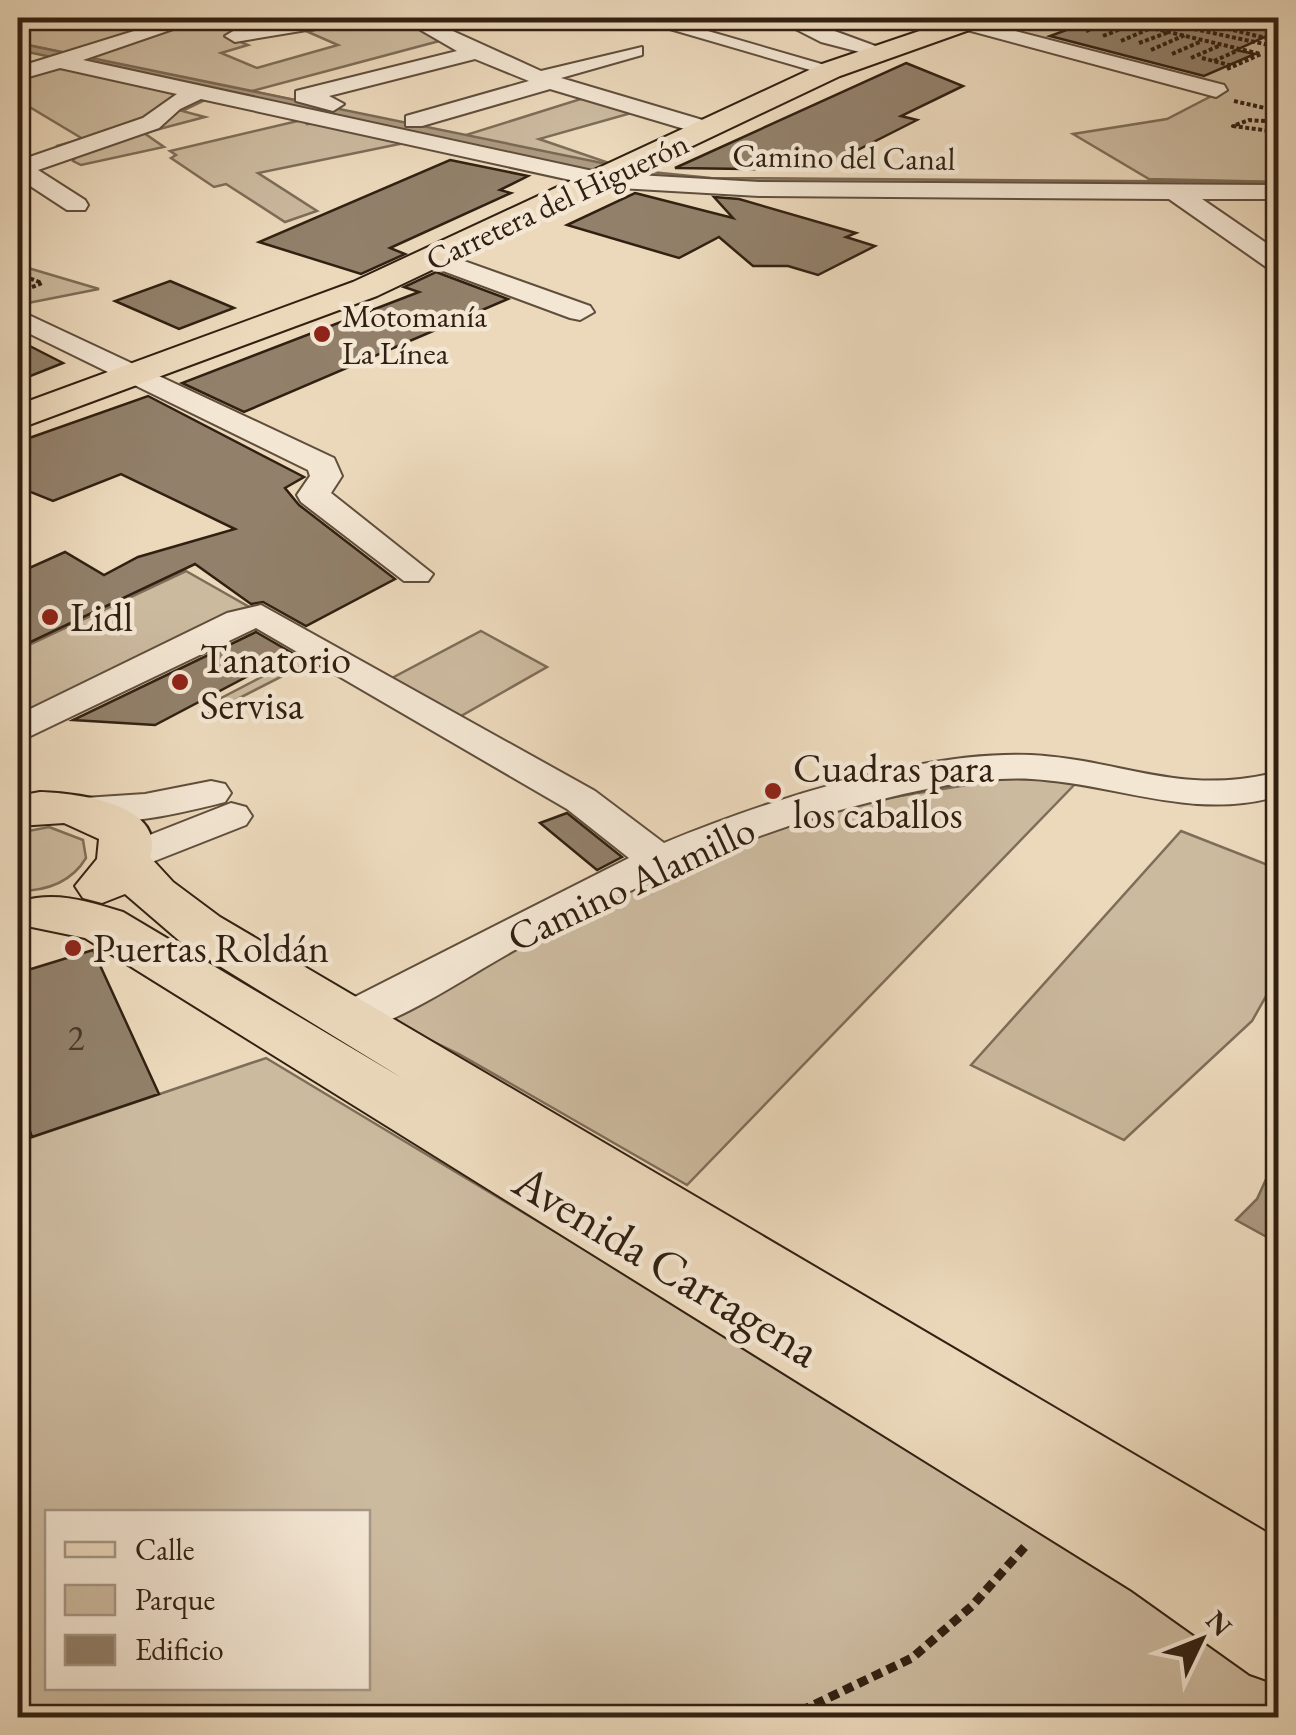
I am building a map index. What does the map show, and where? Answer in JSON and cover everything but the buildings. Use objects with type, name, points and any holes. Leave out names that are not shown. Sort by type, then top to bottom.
[{"type":"main road","name":"Carretera del Higuerón","points":[[18,418],[436,260],[831,70],[975,19]]},
{"type":"main road","points":[[18,811],[58,805],[84,808]]},
{"type":"main road","name":"Avenida Cartagena","points":[[84,808],[119,828],[126,843],[124,860],[154,894],[200,930],[1154,1500],[1278,1580]]},
{"type":"main road","points":[[29,914],[94,893],[113,878],[124,860]]},
{"type":"main road","name":"Avenida Cartagena","points":[[29,914],[76,916],[104,926],[1061,1507],[1278,1648]]},
{"type":"street","points":[[18,74],[196,18]]},
{"type":"street","points":[[235,36],[343,18]]},
{"type":"street","points":[[410,18],[545,80],[708,130]]},
{"type":"street","points":[[642,18],[831,70]]},
{"type":"street","points":[[784,18],[828,38],[892,47]]},
{"type":"street","points":[[834,18],[892,47]]},
{"type":"street","points":[[975,19],[1216,90]]},
{"type":"street","points":[[414,121],[635,50]]},
{"type":"street","points":[[464,132],[304,96],[478,52]]},
{"type":"street","name":"Camino del Canal","points":[[62,62],[602,180],[759,189],[1278,192]]},
{"type":"street","points":[[18,168],[151,123],[172,104],[200,91]]},
{"type":"street","points":[[18,168],[76,204]]},
{"type":"street","points":[[1176,192],[1278,263]]},
{"type":"street","points":[[436,260],[580,312]]},
{"type":"street","points":[[18,318],[323,465],[326,476],[313,495],[416,574]]},
{"type":"street","points":[[18,730],[240,620],[261,616],[581,800],[660,860]]},
{"type":"street","name":"Camino Alamillo","points":[[350,1020],[660,860],[766,820],[857,794],[994,768],[1038,766],[1224,798],[1278,784]]},
{"type":"street","points":[[84,808],[221,805],[124,860]]},
{"type":"path","points":[[1110,18],[1184,36],[1222,18]]},
{"type":"path","points":[[1143,18],[1194,30],[1278,41]]},
{"type":"path","points":[[1238,18],[1278,27]]},
{"type":"path","points":[[1210,23],[1278,41]]},
{"type":"path","points":[[1070,26],[1142,44],[1170,32]]},
{"type":"path","points":[[1216,90],[1230,99],[1278,111]]},
{"type":"path","points":[[1278,122],[1249,120],[1234,126],[1252,132],[1278,132]]},
{"type":"path","points":[[18,274],[42,283],[18,294]]},
{"type":"path","points":[[786,1718],[912,1658],[972,1606],[1061,1507]]},
{"type":"green space","points":[[18,18],[119,18],[142,31],[74,55],[18,43]]},
{"type":"green space","points":[[202,18],[337,18],[231,38],[248,45],[221,53],[257,68],[338,45],[308,32],[356,18],[403,18],[443,40],[252,91],[463,136],[587,97],[635,112],[539,139],[612,164],[594,174],[67,61]]},
{"type":"green space","points":[[1077,18],[1278,18],[1278,182],[1149,179],[1073,134],[1167,119],[1223,90],[997,31],[1015,24],[1041,30]]},
{"type":"green space","points":[[60,66],[184,92],[154,119],[58,152],[57,146],[83,139],[18,100],[18,77]]},
{"type":"green space","points":[[211,97],[182,111],[205,117],[144,133],[164,147],[81,165],[73,161],[78,153],[179,102]]},
{"type":"green space","points":[[306,119],[307,124],[323,122],[414,141],[258,173],[317,211],[285,222],[226,184],[214,187],[171,158],[176,155],[170,151]]},
{"type":"green space","points":[[18,265],[99,289],[18,305]]},
{"type":"green space","points":[[186,571],[251,608],[18,723],[18,650]]},
{"type":"green space","points":[[481,631],[547,667],[461,716],[392,678]]},
{"type":"green space","points":[[298,658],[304,665],[208,714],[204,707]]},
{"type":"green space","points":[[1010,778],[1078,781],[687,1185],[459,1054],[388,1020],[570,917],[776,826],[887,798]]},
{"type":"green space","points":[[49,827],[83,840],[86,858],[73,874],[56,884],[18,891],[18,833]]},
{"type":"green space","points":[[1181,831],[1278,869],[1278,975],[1252,1021],[1124,1140],[971,1065]]},
{"type":"green space","points":[[266,1058],[776,1366],[1029,1524],[1278,1688],[1278,1717],[18,1717],[18,1142]]},
{"type":"shaded area","points":[[18,43],[641,171],[711,178],[1278,182],[1278,190],[689,186],[597,172],[18,50]]},
{"type":"shaded area","points":[[1278,1174],[1278,1223],[1270,1236],[1265,1236],[1236,1220],[1257,1199],[1268,1175]]},
{"type":"place","name":"Motomanía La Línea","points":[[322,334]]},
{"type":"place","name":"Lidl","points":[[50,617]]},
{"type":"place","name":"Tanatorio Servisa","points":[[180,682]]},
{"type":"place","name":"Cuadras para los caballos","points":[[773,791]]},
{"type":"place","name":"Puertas Roldán","points":[[73,948]]}]
